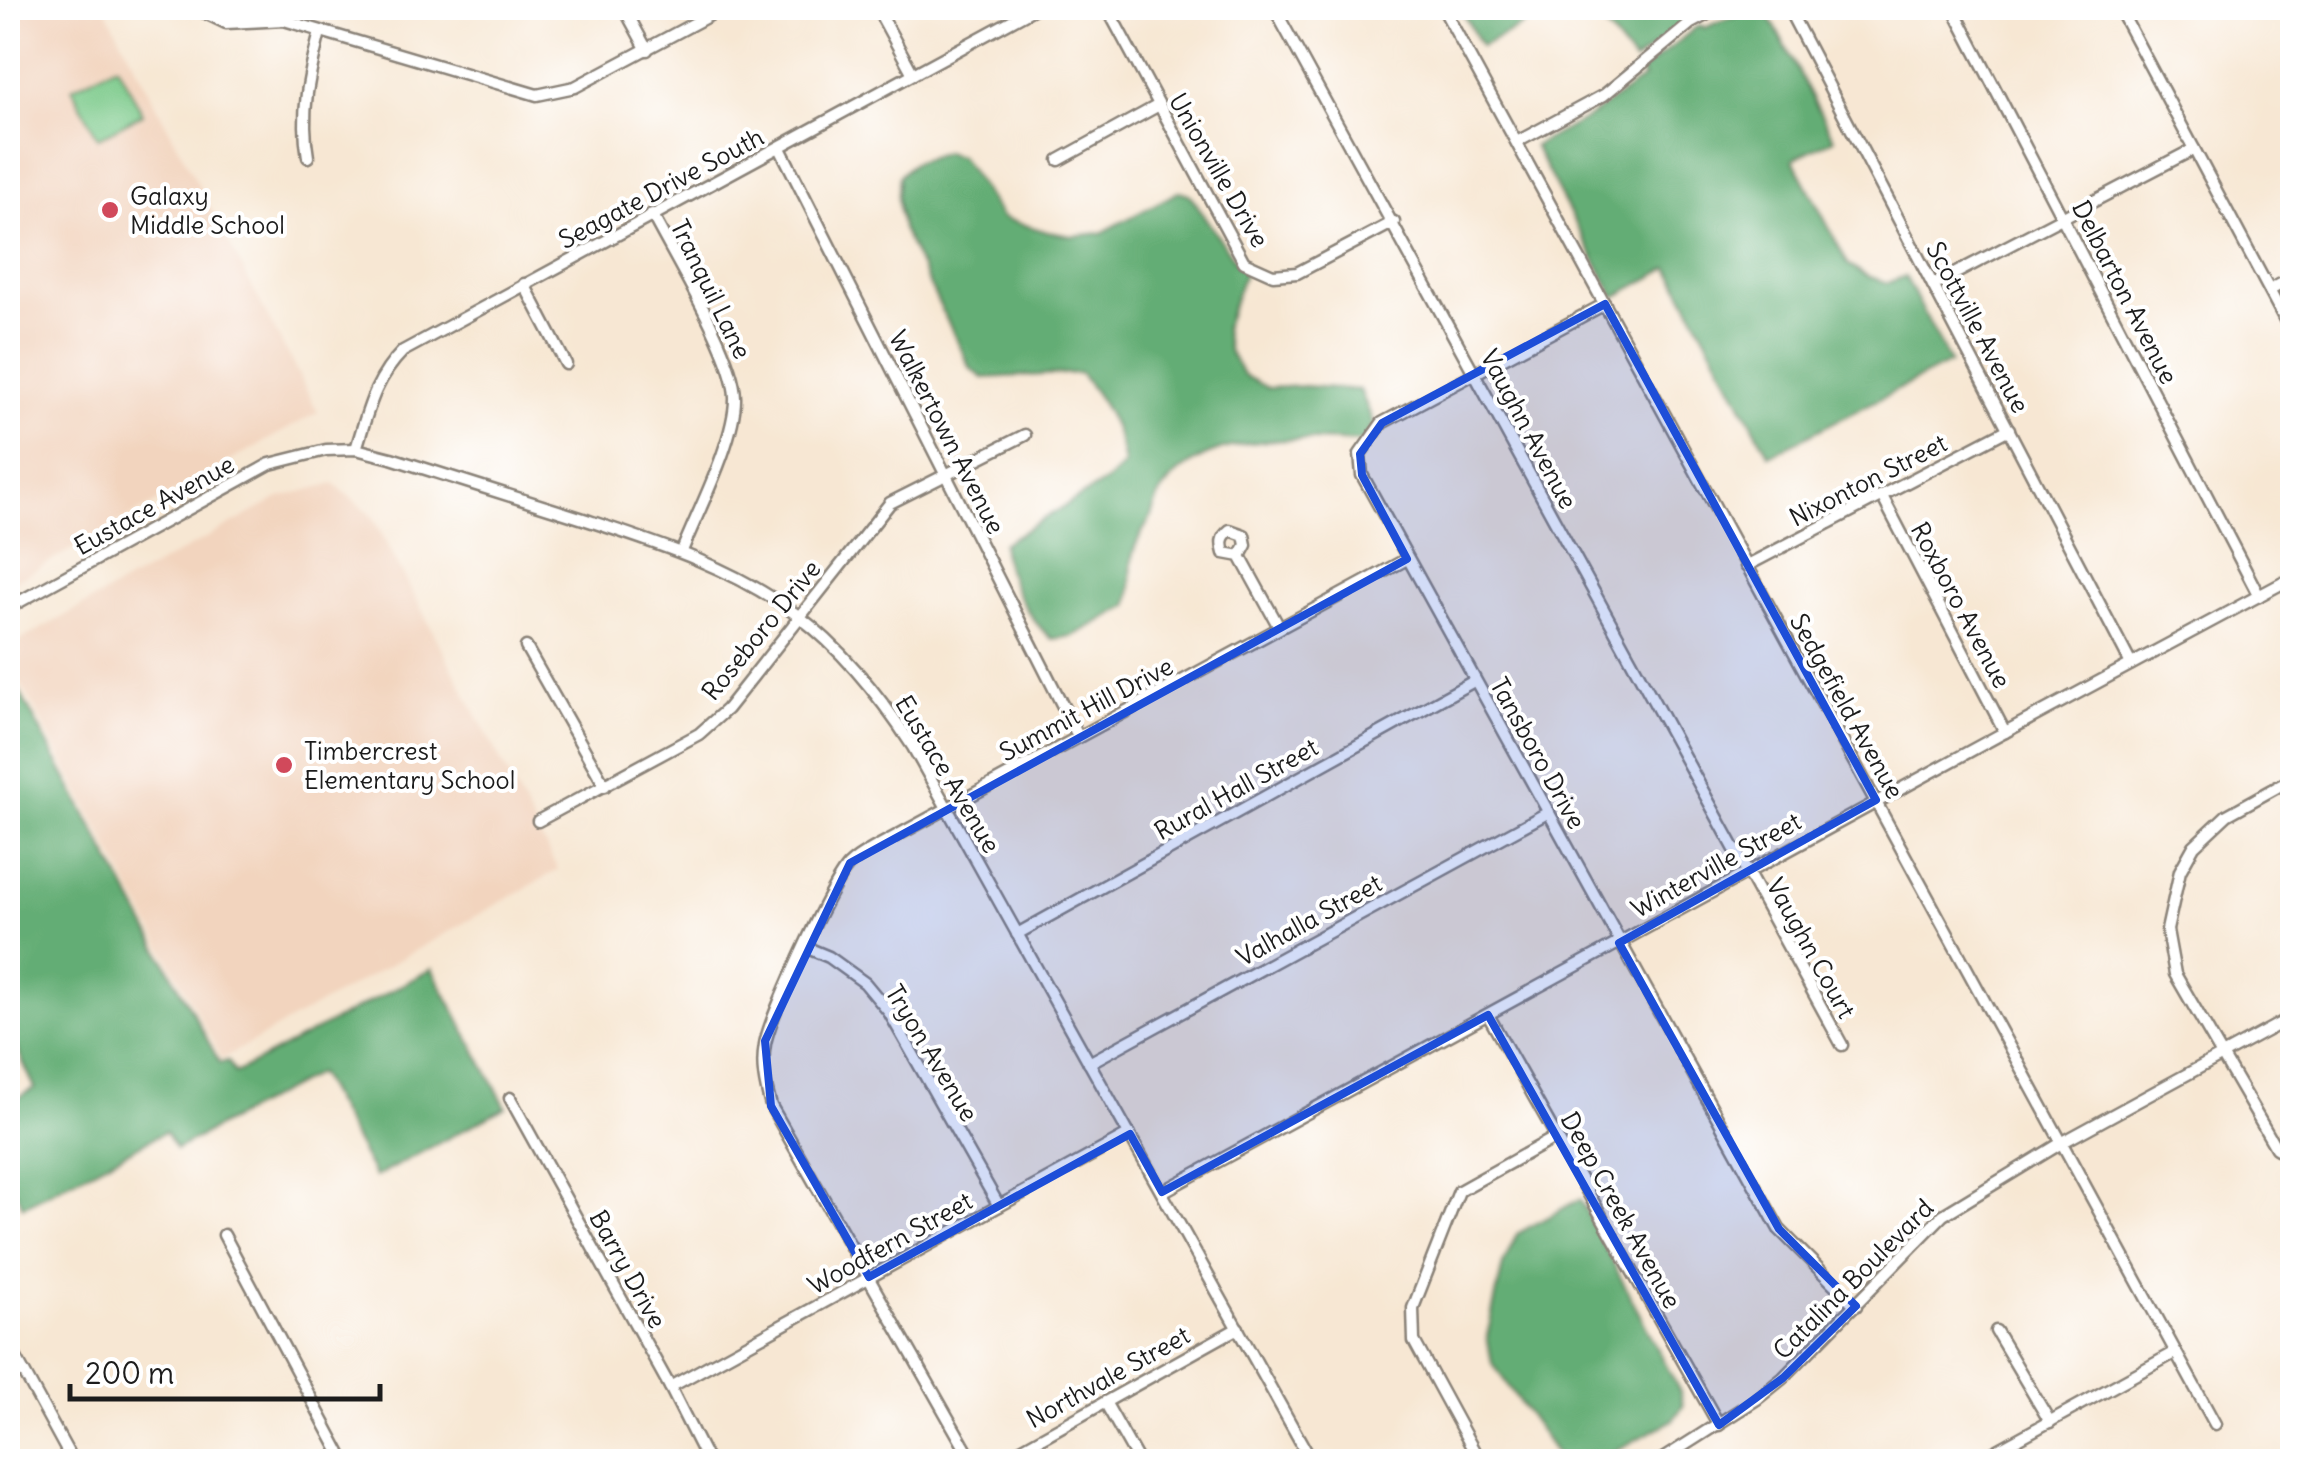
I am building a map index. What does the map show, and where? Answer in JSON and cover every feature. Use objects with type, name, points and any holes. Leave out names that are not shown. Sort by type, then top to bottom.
[{"type":"street","points":[[195,8],[226,23],[284,20],[537,94],[575,87],[723,8]]},
{"type":"street","points":[[624,8],[647,50]]},
{"type":"street","points":[[877,8],[913,74]]},
{"type":"street","name":"Seagate Drive South","points":[[356,449],[372,395],[385,369],[403,351],[1035,8]]},
{"type":"street","name":"Unionville Drive","points":[[1107,8],[1244,262],[1273,276],[1297,273],[1394,222]]},
{"type":"street","name":"Vaughn Avenue","points":[[1274,8],[1745,871]]},
{"type":"street","name":"Sedgefield Avenue","points":[[1443,8],[2216,1424]]},
{"type":"street","points":[[1517,142],[1604,95],[1692,23],[1719,8]]},
{"type":"street","name":"Scottville Avenue","points":[[1788,8],[2132,664]]},
{"type":"street","name":"Delbarton Avenue","points":[[1953,8],[2260,596]]},
{"type":"street","points":[[2119,8],[2292,333]]},
{"type":"street","points":[[308,157],[304,108],[320,32]]},
{"type":"street","points":[[1059,160],[1159,104]]},
{"type":"street","name":"Walkertown Avenue","points":[[780,148],[1078,736]]},
{"type":"street","points":[[1934,285],[2194,149]]},
{"type":"street","name":"Tranquil Lane","points":[[652,214],[722,352],[733,380],[735,400],[731,428],[682,551]]},
{"type":"street","points":[[2270,290],[2292,278]]},
{"type":"street","points":[[524,284],[566,364]]},
{"type":"street","name":"Tansboro Drive","points":[[1606,304],[1382,423],[1360,454],[1362,475],[1779,1229],[1856,1306]]},
{"type":"street","name":"Nixonton Street","points":[[1746,566],[2009,429]]},
{"type":"street","name":"Roseboro Drive","points":[[538,821],[699,734],[727,708],[890,503],[1025,434]]},
{"type":"street","name":"Eustace Avenue","points":[[8,608],[270,464],[326,450],[356,449],[682,551],[748,582],[800,617],[878,696],[913,747],[1312,1462]]},
{"type":"street","name":"Roxboro Avenue","points":[[1882,496],[2006,732]]},
{"type":"street","points":[[1240,556],[1279,627]]},
{"type":"street","name":"Summit Hill Drive","points":[[973,1462],[771,1106],[763,1076],[765,1041],[805,946],[850,864],[947,807],[1407,559]]},
{"type":"street","name":"Winterville Street","points":[[1162,1192],[1745,871],[2292,578]]},
{"type":"street","points":[[526,648],[606,786]]},
{"type":"street","name":"Rural Hall Street","points":[[1017,934],[1474,680]]},
{"type":"street","points":[[2292,780],[2227,815],[2194,846],[2180,871],[2167,930],[2175,974],[2220,1056],[2276,1148],[2292,1157]]},
{"type":"street","name":"Valhalla Street","points":[[1089,1064],[1549,812]]},
{"type":"street","name":"Vaughn Court","points":[[1745,871],[1842,1045]]},
{"type":"street","name":"Tryon Avenue","points":[[805,946],[829,957],[865,983],[890,1012],[999,1206]]},
{"type":"street","name":"Deep Creek Avenue","points":[[1488,1015],[1719,1425]]},
{"type":"street","name":"Catalina Boulevard","points":[[1658,1462],[1719,1425],[1783,1378],[1943,1215],[2062,1142],[2292,1017]]},
{"type":"street","name":"Barry Drive","points":[[510,1098],[708,1462]]},
{"type":"street","name":"Woodfern Street","points":[[670,1387],[1130,1134]]},
{"type":"street","points":[[1480,1462],[1414,1341],[1412,1308],[1458,1191],[1556,1137]]},
{"type":"street","points":[[224,1235],[345,1462]]},
{"type":"street","name":"Northvale Street","points":[[998,1462],[1238,1328]]},
{"type":"street","points":[[1996,1331],[2050,1422]]},
{"type":"street","points":[[8,1342],[73,1462]]},
{"type":"street","points":[[1976,1462],[2176,1352]]},
{"type":"street","points":[[1105,1402],[1139,1462]]},
{"type":"highlighted area","points":[[1605,304],[1876,800],[1619,943],[1779,1229],[1856,1306],[1783,1378],[1719,1425],[1488,1015],[1162,1192],[1130,1134],[869,1277],[771,1106],[765,1041],[850,863],[1407,559],[1362,475],[1360,454],[1382,423]]},
{"type":"shaded area","name":"Galaxy Middle School","points":[[8,8],[105,8],[318,412],[8,585]]},
{"type":"shaded area","name":"Timbercrest Elementary School","points":[[334,483],[373,517],[558,870],[222,1059],[8,660],[8,647],[279,498]]},
{"type":"green space","points":[[1460,8],[1558,8],[1481,46]]},
{"type":"green space","points":[[1590,8],[1689,8],[1694,15],[1634,62]]},
{"type":"green space","points":[[1754,8],[1765,8],[1834,139],[1793,159],[1848,264],[1888,283],[1905,276],[1950,363],[1769,455],[1669,268],[1615,297],[1534,146],[1589,117],[1644,78],[1641,72],[1695,28]]},
{"type":"green space","points":[[117,65],[143,114],[98,138],[72,88]]},
{"type":"green space","points":[[944,152],[960,156],[1002,218],[1048,232],[1072,236],[1101,233],[1180,191],[1189,194],[1244,274],[1224,329],[1228,350],[1243,375],[1268,388],[1360,390],[1374,424],[1362,442],[1254,442],[1202,457],[1180,471],[1160,494],[1134,549],[1128,606],[1073,636],[1052,639],[1018,596],[1002,544],[1108,480],[1124,465],[1122,451],[1109,416],[1080,373],[983,378],[971,369],[902,229],[897,197],[899,176],[913,163]]},
{"type":"green space","points":[[8,670],[220,1063],[228,1061],[235,1073],[432,969],[506,1107],[375,1177],[318,1073],[176,1149],[165,1132],[23,1206],[14,1189],[8,1192],[8,1103],[35,1088],[8,1030]]},
{"type":"green space","points":[[1580,1199],[1680,1392],[1683,1406],[1673,1420],[1607,1455],[1592,1461],[1561,1461],[1492,1363],[1487,1336],[1503,1265],[1517,1234]]},
{"type":"place","name":"Galaxy Middle School","points":[[110,210]]},
{"type":"place","name":"Timbercrest Elementary School","points":[[284,765]]}]
